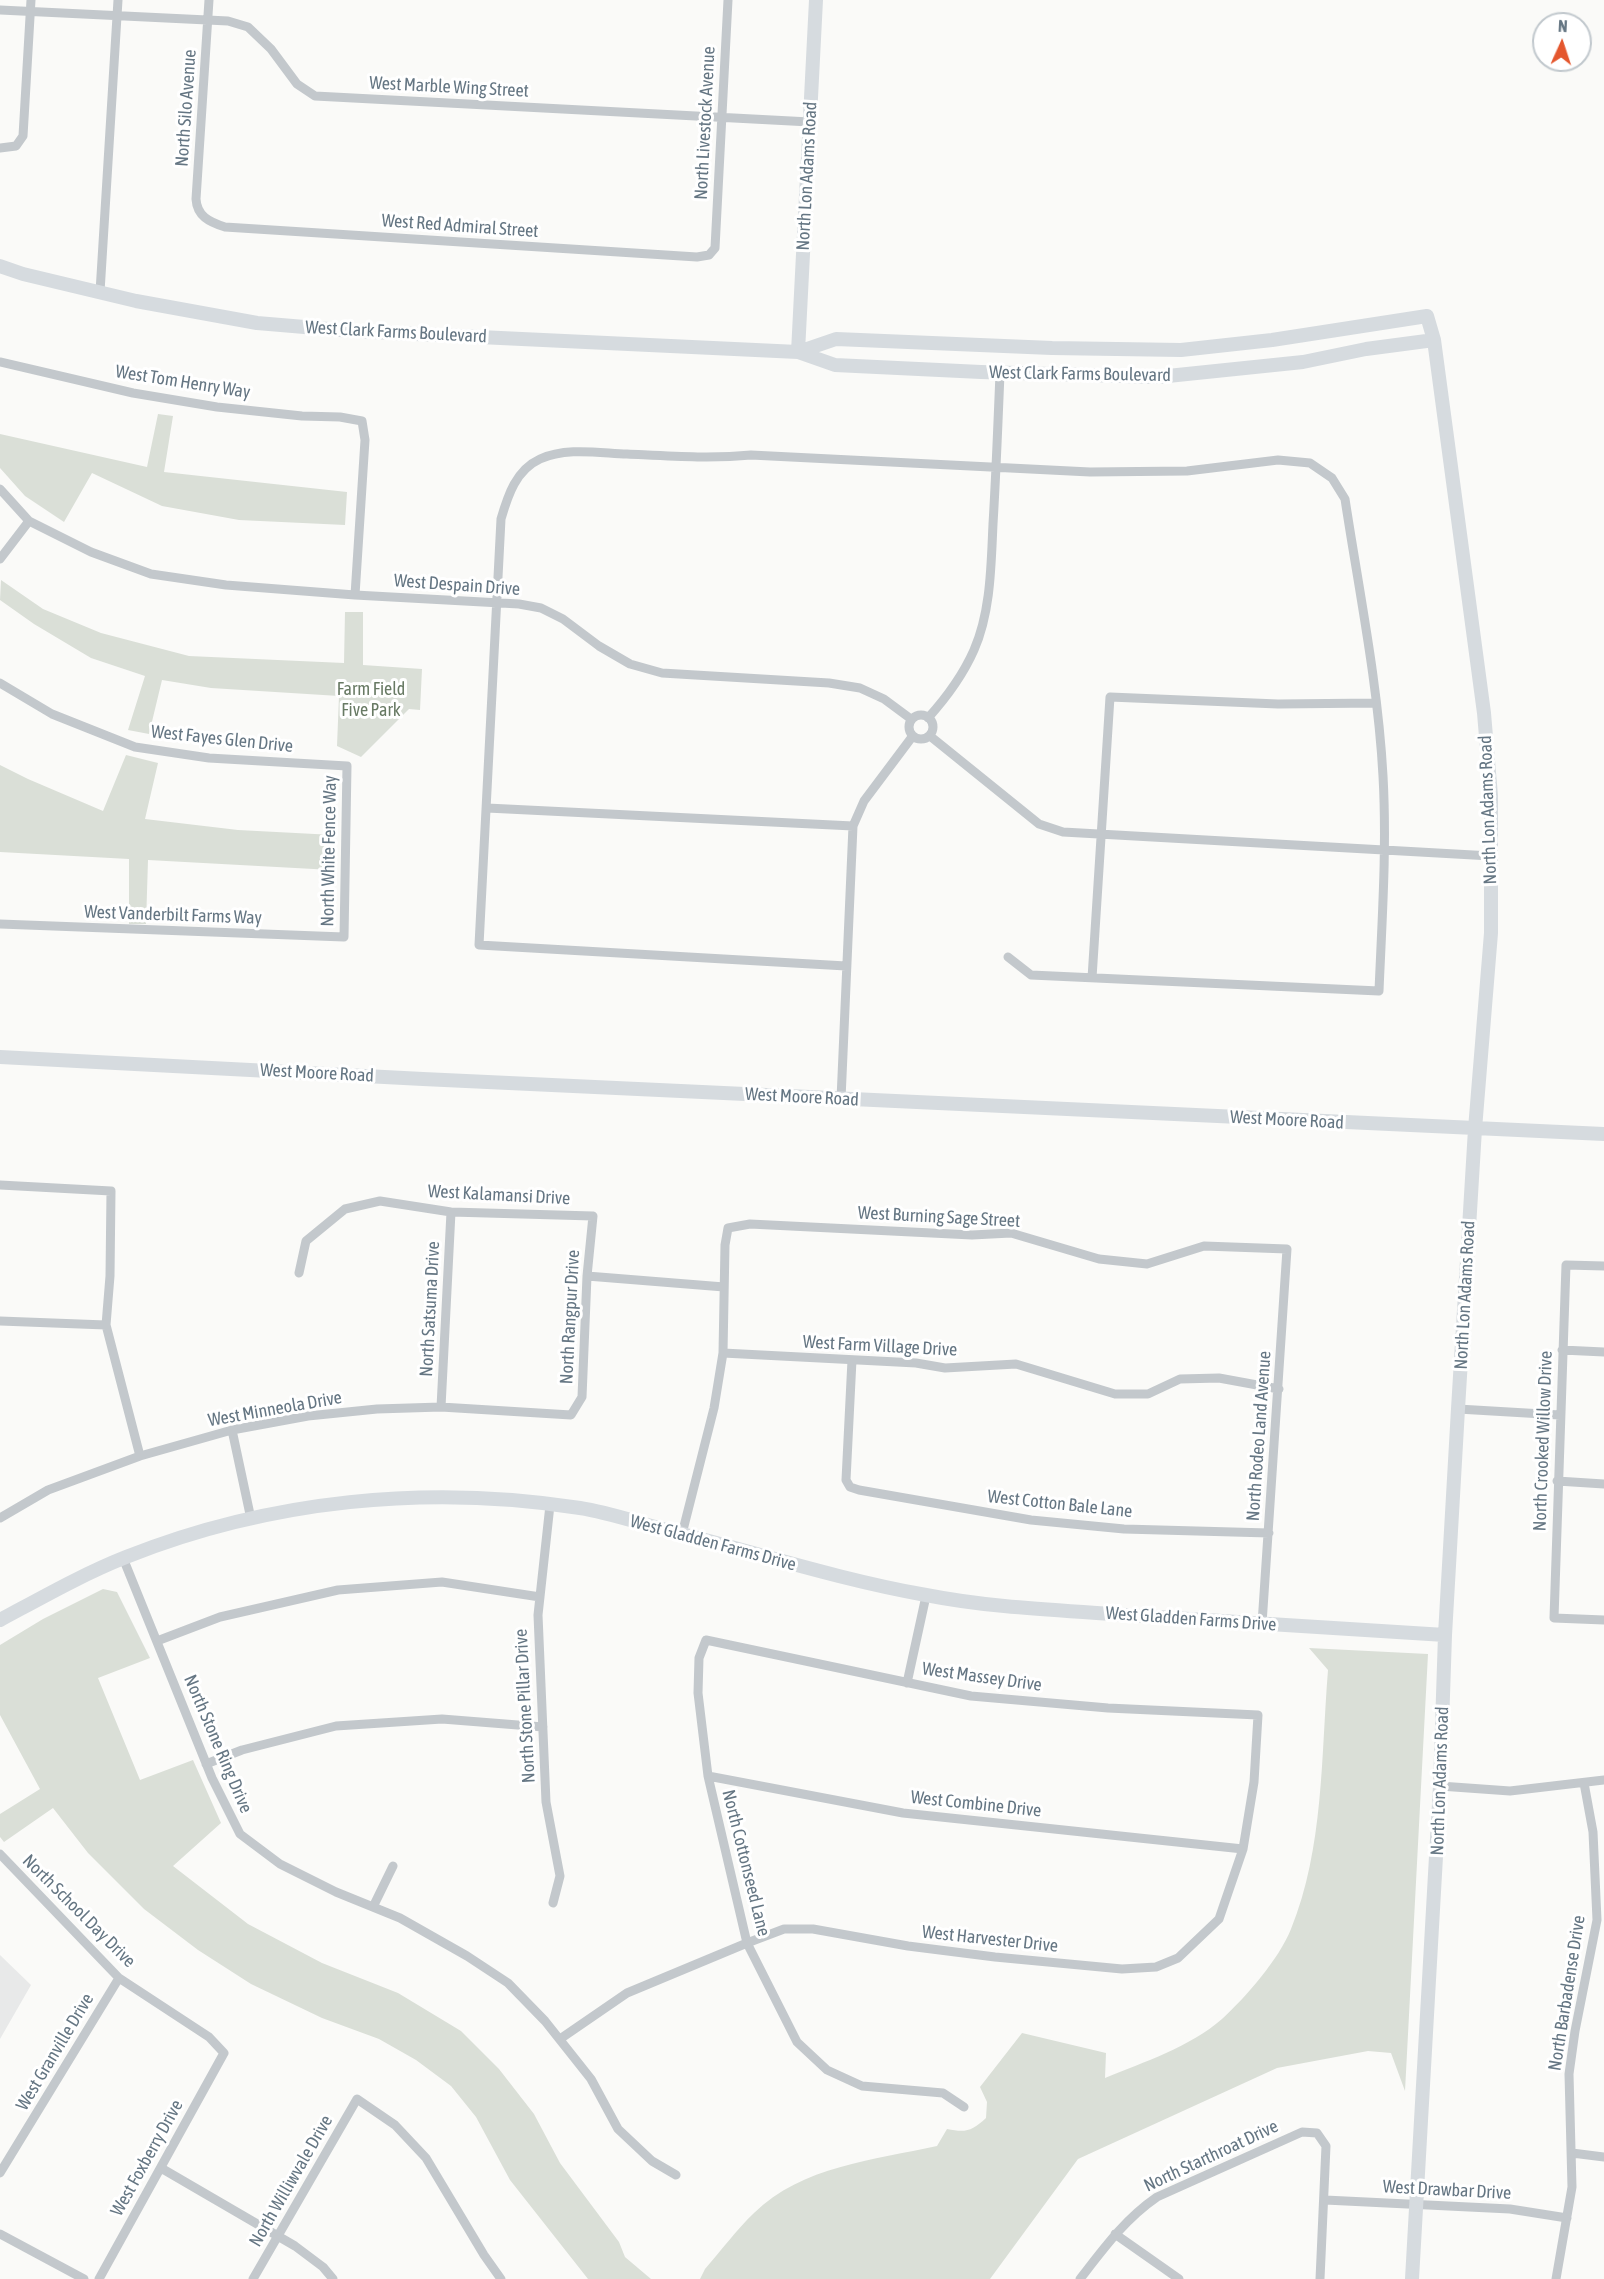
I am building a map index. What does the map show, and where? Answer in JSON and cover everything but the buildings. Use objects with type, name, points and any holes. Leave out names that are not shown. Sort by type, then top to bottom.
[{"type":"street","points":[[0,148],[16,146],[23,136],[31,0]]},
{"type":"street","points":[[100,292],[118,0]]},
{"type":"street","name":"North Silo Avenue","points":[[203,216],[197,209],[196,199],[209,0]]},
{"type":"street","name":"North Livestock Avenue","points":[[715,248],[728,0]]},
{"type":"street","name":"North Lon Adams Road","points":[[798,352],[816,0]]},
{"type":"street","name":"West Marble Wing Street","points":[[0,10],[228,21],[249,27],[271,49],[297,84],[315,96],[810,122]]},
{"type":"street","name":"West Red Admiral Street","points":[[203,216],[225,227],[697,257],[709,255],[715,248]]},
{"type":"street","name":"West Clark Farms Boulevard","points":[[0,266],[23,274],[100,292],[256,323],[363,332],[798,352],[835,365],[1158,378],[1303,362],[1366,349],[1434,340]]},
{"type":"street","name":"North Lon Adams Road","points":[[1413,2279],[1458,1409],[1475,1128],[1491,933],[1491,796],[1484,713],[1434,340],[1427,316]]},
{"type":"street","name":"West Clark Farms Boulevard","points":[[798,352],[836,339],[1052,348],[1181,350],[1272,340],[1427,316]]},
{"type":"street","name":"West Tom Henry Way","points":[[0,362],[133,393],[217,407],[302,416],[340,417],[362,421],[365,440],[355,595]]},
{"type":"street","points":[[928,718],[954,685],[975,649],[987,605],[1000,373]]},
{"type":"street","points":[[846,966],[479,945],[501,519],[508,493],[521,474],[539,459],[564,452],[719,458],[752,455],[1090,472],[1187,471],[1278,460],[1310,463],[1332,478],[1345,499],[1376,703],[1383,774],[1386,850],[1379,991],[1031,975],[1008,957]]},
{"type":"street","name":"West Despain Drive","points":[[0,489],[28,521],[91,552],[151,574],[225,585],[519,604],[541,609],[563,620],[599,646],[630,664],[662,674],[829,683],[860,688],[884,699],[912,719]]},
{"type":"street","points":[[0,559],[28,521]]},
{"type":"street","name":"West Fayes Glen Drive","points":[[0,683],[52,714],[135,747],[209,758],[347,766]]},
{"type":"street","points":[[1092,978],[1110,697],[1278,704],[1376,703]]},
{"type":"street","points":[[920,715],[928,718],[933,724],[930,736],[923,740],[912,736],[909,729],[912,719],[920,715]]},
{"type":"street","points":[[841,1099],[853,826],[864,801],[912,736]]},
{"type":"street","points":[[930,736],[1039,824],[1063,832],[1101,836],[1491,856]]},
{"type":"street","name":"North White Fence Way","points":[[344,937],[347,766]]},
{"type":"street","points":[[487,808],[853,826]]},
{"type":"street","name":"West Vanderbilt Farms Way","points":[[0,924],[344,937]]},
{"type":"street","name":"West Moore Road","points":[[0,1057],[1604,1134]]},
{"type":"street","points":[[0,1185],[111,1191],[111,1276],[106,1325],[140,1456]]},
{"type":"street","name":"West Kalamansi Drive","points":[[298,1273],[306,1241],[345,1209],[380,1201],[451,1212],[593,1216]]},
{"type":"street","name":"North Satsuma Drive","points":[[441,1407],[451,1212]]},
{"type":"street","name":"North Rangpur Drive","points":[[572,1416],[582,1397],[587,1276],[593,1216]]},
{"type":"street","name":"West Burning Sage Street","points":[[724,1287],[725,1245],[728,1228],[750,1224],[972,1235],[1011,1233],[1099,1259],[1147,1264],[1204,1246],[1287,1249]]},
{"type":"street","name":"North Rodeo Land Avenue","points":[[1262,1624],[1287,1249]]},
{"type":"street","name":"North Crooked Willow Drive","points":[[1604,1266],[1566,1265],[1554,1618],[1604,1620]]},
{"type":"street","points":[[587,1276],[724,1287],[723,1353],[714,1408],[682,1534]]},
{"type":"street","points":[[0,1321],[106,1325]]},
{"type":"street","points":[[1562,1350],[1604,1352]]},
{"type":"street","name":"West Farm Village Drive","points":[[723,1353],[916,1363],[945,1368],[1016,1364],[1115,1394],[1148,1394],[1180,1379],[1219,1378],[1279,1389]]},
{"type":"street","name":"West Cotton Bale Lane","points":[[852,1360],[846,1480],[850,1487],[859,1491],[1031,1520],[1124,1529],[1269,1533]]},
{"type":"street","name":"West Minneola Drive","points":[[0,1518],[48,1490],[140,1456],[232,1430],[320,1415],[377,1409],[441,1407],[572,1416]]},
{"type":"street","points":[[1458,1409],[1560,1415]]},
{"type":"street","points":[[232,1430],[251,1519]]},
{"type":"street","points":[[1557,1481],[1604,1484]]},
{"type":"street","name":"West Gladden Farms Drive","points":[[0,1620],[59,1588],[123,1558],[203,1531],[296,1509],[377,1499],[454,1497],[581,1508],[926,1596],[1012,1607],[1445,1635]]},
{"type":"street","name":"North Stone Pillar Drive","points":[[550,1505],[538,1615],[546,1802],[560,1876],[553,1903]]},
{"type":"street","name":"North Stone Ring Drive","points":[[123,1558],[206,1764],[240,1834],[280,1864],[336,1892],[400,1918],[467,1956],[508,1983],[545,2021],[591,2079],[618,2129],[652,2161],[676,2175]]},
{"type":"street","points":[[157,1641],[220,1617],[338,1590],[442,1582],[540,1597]]},
{"type":"street","points":[[907,1683],[926,1596]]},
{"type":"street","name":"West Massey Drive","points":[[706,1640],[971,1696],[1108,1708],[1258,1716]]},
{"type":"street","name":"North Cottonseed Lane","points":[[706,1640],[699,1658],[698,1693],[708,1776],[747,1943],[797,2042],[827,2070],[862,2086],[943,2092],[964,2107]]},
{"type":"street","name":"West Harvester Drive","points":[[560,2039],[627,1993],[784,1929],[813,1929],[908,1946],[1122,1969],[1155,1966],[1178,1958],[1219,1919],[1243,1849],[1254,1782],[1258,1716]]},
{"type":"street","points":[[206,1764],[242,1750],[336,1726],[442,1719],[543,1726]]},
{"type":"street","name":"West Combine Drive","points":[[708,1776],[903,1814],[1243,1849]]},
{"type":"street","points":[[1440,1786],[1510,1791],[1604,1780]]},
{"type":"street","name":"North Barbadense Drive","points":[[1556,2279],[1572,2187],[1569,2074],[1597,1920],[1593,1832],[1584,1783]]},
{"type":"street","name":"North School Day Drive","points":[[0,1854],[119,1978],[209,2037],[224,2053]]},
{"type":"street","points":[[373,1907],[393,1866]]},
{"type":"street","name":"West Granville Drive","points":[[0,2174],[119,1978]]},
{"type":"street","name":"West Foxberry Drive","points":[[99,2279],[224,2053]]},
{"type":"street","name":"North Williwvale Drive","points":[[253,2279],[357,2099],[395,2125],[426,2158],[484,2255],[501,2279]]},
{"type":"street","name":"North Starthroat Drive","points":[[1080,2279],[1136,2211],[1157,2197],[1302,2132],[1317,2133],[1326,2146],[1325,2200]]},
{"type":"street","points":[[1572,2153],[1604,2157]]},
{"type":"street","points":[[161,2168],[278,2235],[323,2267],[333,2279]]},
{"type":"street","points":[[1320,2279],[1325,2200]]},
{"type":"street","name":"West Drawbar Drive","points":[[1325,2200],[1510,2209],[1567,2218]]},
{"type":"street","points":[[0,2234],[84,2279]]},
{"type":"street","points":[[1115,2234],[1179,2279]]},
{"type":"shaded area","points":[[0,1955],[31,1985],[0,2039]]},
{"type":"green space","points":[[158,414],[173,416],[164,472],[347,492],[345,525],[239,520],[162,506],[92,473],[64,522],[25,496],[0,468],[0,434],[147,467]]},
{"type":"green space","name":"Farm Field Five Park","points":[[1,580],[43,609],[101,633],[189,656],[344,663],[345,612],[363,612],[363,665],[422,669],[420,710],[409,709],[361,757],[337,746],[339,696],[211,688],[162,680],[149,734],[128,730],[145,676],[91,658],[34,624],[0,600]]},
{"type":"green space","points":[[126,755],[158,763],[145,819],[238,830],[334,835],[332,870],[148,860],[146,924],[129,924],[129,859],[0,852],[0,765],[103,811]]},
{"type":"green space","points":[[103,1589],[117,1592],[150,1658],[98,1678],[140,1780],[193,1760],[221,1823],[173,1866],[248,1924],[322,1963],[398,1993],[461,2031],[499,2069],[534,2114],[560,2163],[619,2242],[625,2257],[651,2279],[588,2279],[510,2180],[476,2117],[451,2086],[416,2060],[379,2039],[322,2018],[251,1984],[198,1950],[144,1909],[88,1853],[53,1808],[4,1842],[0,1837],[0,1814],[40,1789],[0,1715],[0,1645],[43,1619]]},
{"type":"green space","points":[[1309,1648],[1428,1654],[1405,2091],[1391,2053],[1368,2051],[1277,2068],[1078,2159],[990,2279],[700,2279],[705,2269],[754,2213],[773,2197],[794,2185],[840,2167],[937,2146],[947,2129],[964,2131],[977,2126],[986,2118],[987,2102],[980,2087],[1022,2033],[1106,2053],[1105,2078],[1196,2038],[1222,2019],[1241,2000],[1261,1977],[1286,1941],[1302,1898],[1310,1866],[1319,1801],[1328,1670]]}]
